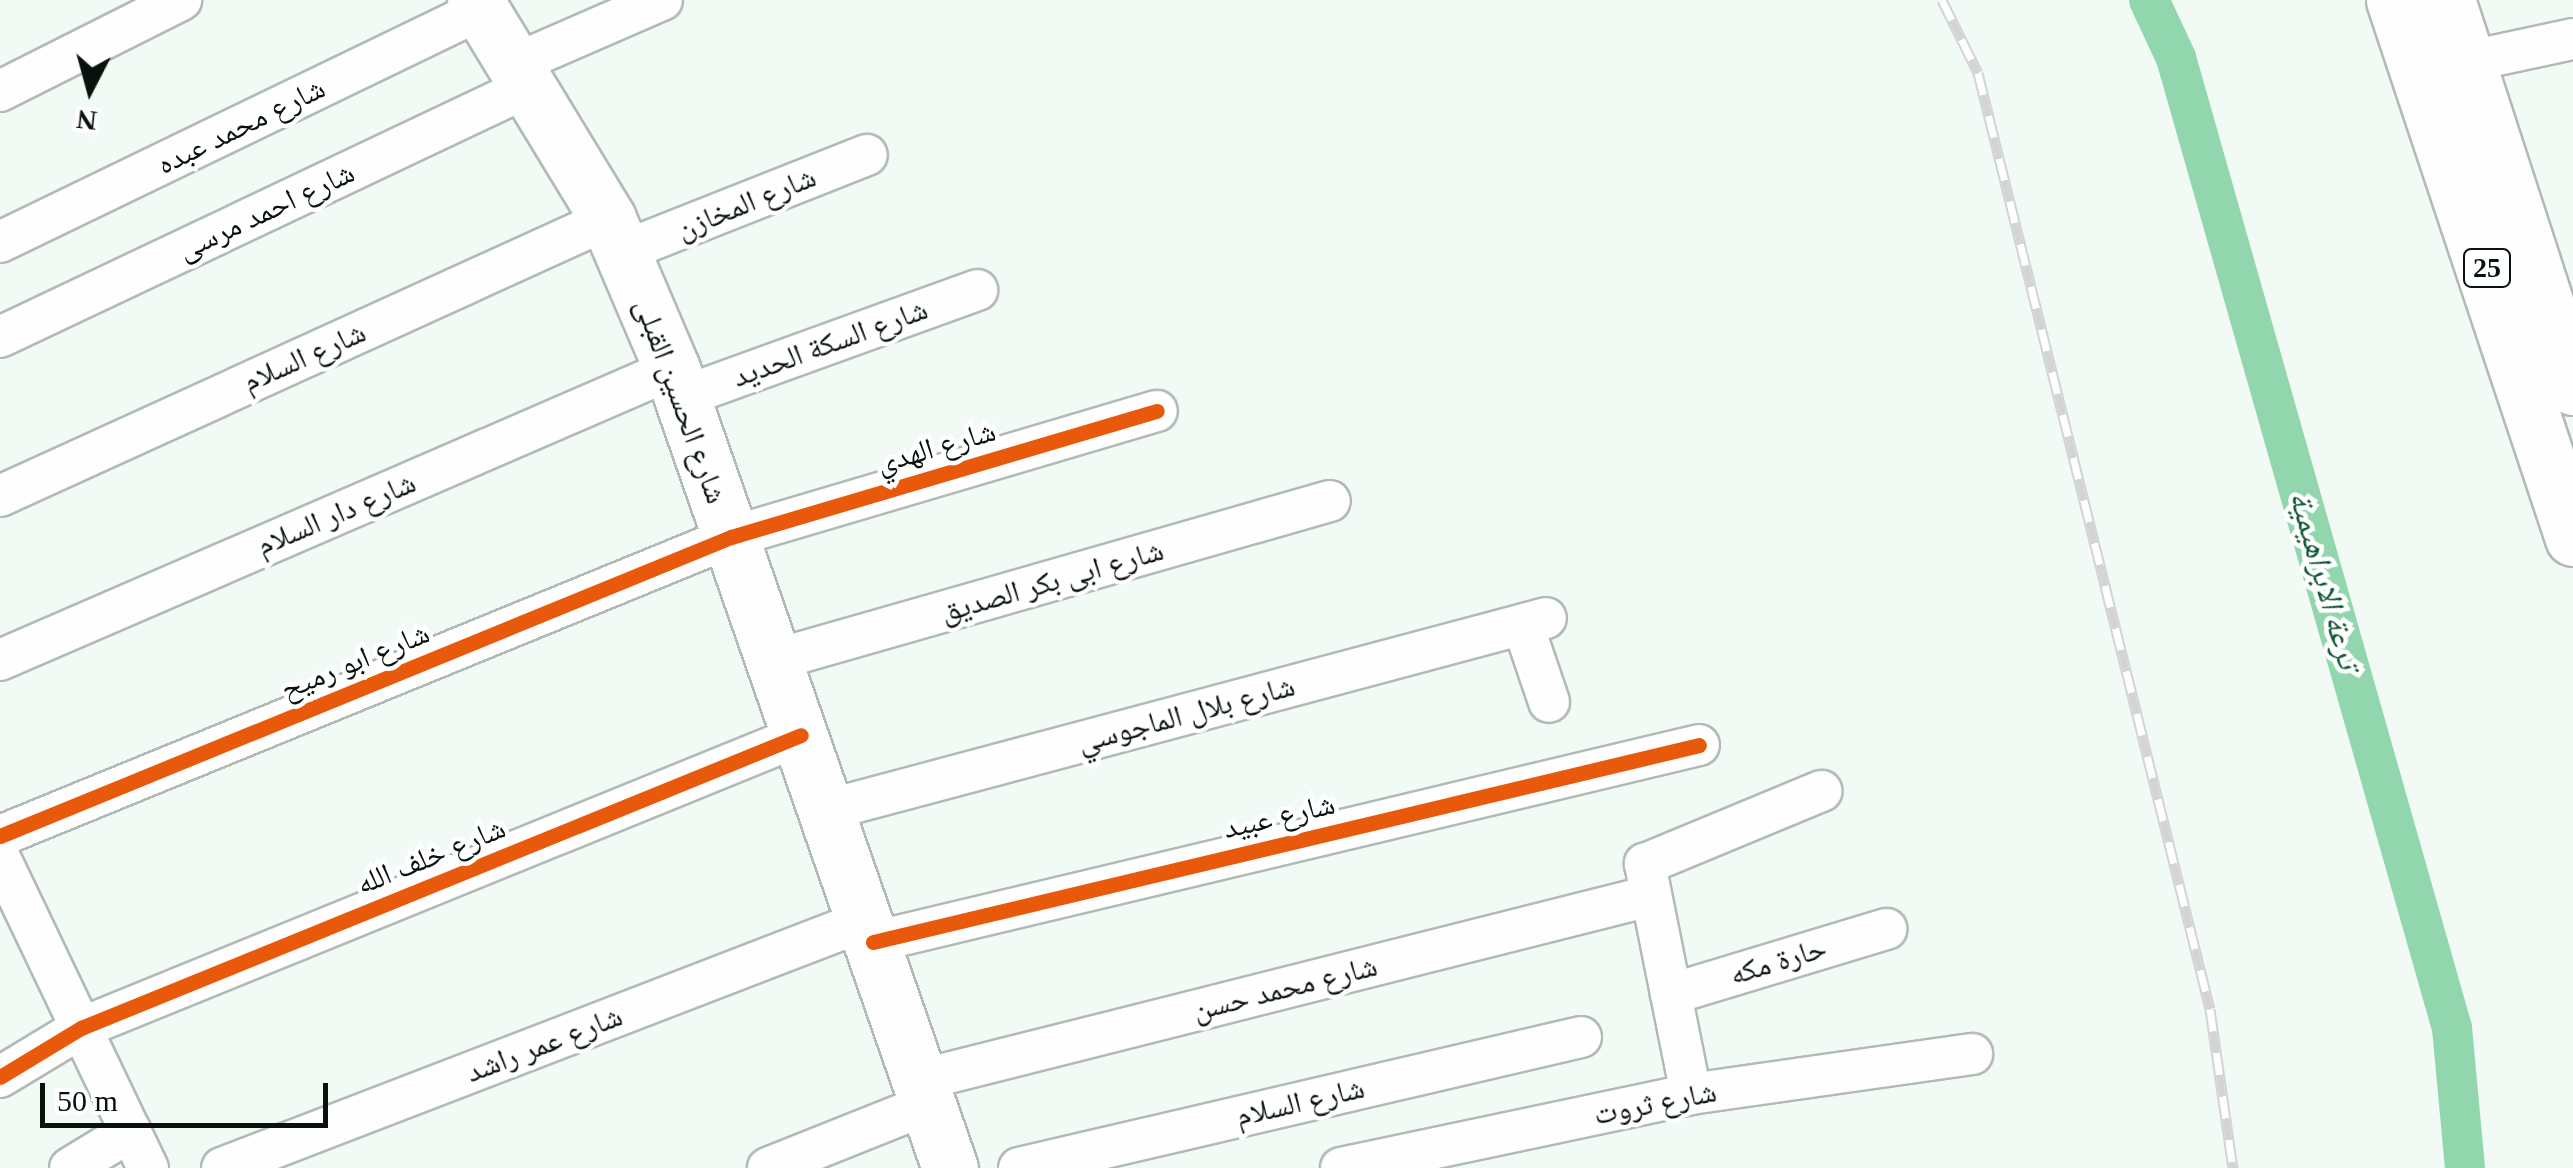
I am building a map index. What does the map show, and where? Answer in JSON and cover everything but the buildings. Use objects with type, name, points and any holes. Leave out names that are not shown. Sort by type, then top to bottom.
[{"type":"main road","name":"25","points":[[2394,0],[2573,538]]},
{"type":"main road","name":"25","points":[[2447,0],[2560,313],[2573,387]]},
{"type":"main road","name":"شارع الحسين القبلى","points":[[478,5],[525,74],[616,235],[677,383],[950,1168]]},
{"type":"street","points":[[0,91],[181,0]]},
{"type":"street","name":"شارع احمد مرسى","points":[[0,337],[525,74],[662,0]]},
{"type":"street","name":"شارع محمد عبده","points":[[0,242],[478,5]]},
{"type":"street","points":[[2470,61],[2573,39]]},
{"type":"street","name":"شارع المخازن","points":[[616,235],[868,155]]},
{"type":"street","name":"شارع السلام","points":[[0,496],[616,235]]},
{"type":"street","name":"شارع السكة الحديد","points":[[677,383],[977,290]]},
{"type":"street","name":"شارع دار السلام","points":[[0,660],[677,383]]},
{"type":"street","name":"شارع الهدي","points":[[731,537],[1158,411]]},
{"type":"street","name":"شارع ابى بكر الصديق","points":[[774,660],[1330,502]]},
{"type":"street","name":"شارع ابو رميح","points":[[0,836],[731,537]]},
{"type":"street","name":"شارع بلال الماجوسي","points":[[826,810],[1534,621],[1548,702]]},
{"type":"street","name":"شارع خلف الله","points":[[0,1077],[81,1028],[801,735]]},
{"type":"street","name":"شارع عبيد","points":[[869,931],[1698,744]]},
{"type":"street","points":[[1692,1094],[1650,896],[1646,860],[1821,791]]},
{"type":"street","points":[[0,858],[10,903],[81,1028],[148,1168]]},
{"type":"street","name":"شارع محمد حسن","points":[[768,1168],[924,1092],[1650,896]]},
{"type":"street","name":"حارة مكه","points":[[1671,994],[1886,929]]},
{"type":"street","name":"شارع عمر راشد","points":[[222,1168],[869,931]]},
{"type":"street","name":"شارع السلام","points":[[1019,1168],[1581,1037]]},
{"type":"street","name":"شارع ثروت","points":[[1341,1168],[1692,1094],[1972,1054]]},
{"type":"street","points":[[70,1168],[130,1131]]},
{"type":"waterway","name":"ترعة الابراهيمية","points":[[2149,0],[2176,58],[2452,1028],[2465,1168]]},
{"type":"railway","points":[[1942,0],[1978,73],[2210,1009],[2233,1168]]},
{"type":"cycle path","points":[[0,836],[731,537],[1157,411]]},
{"type":"cycle path","points":[[0,1077],[81,1028],[801,735]]},
{"type":"cycle path","points":[[873,942],[1699,745]]}]
